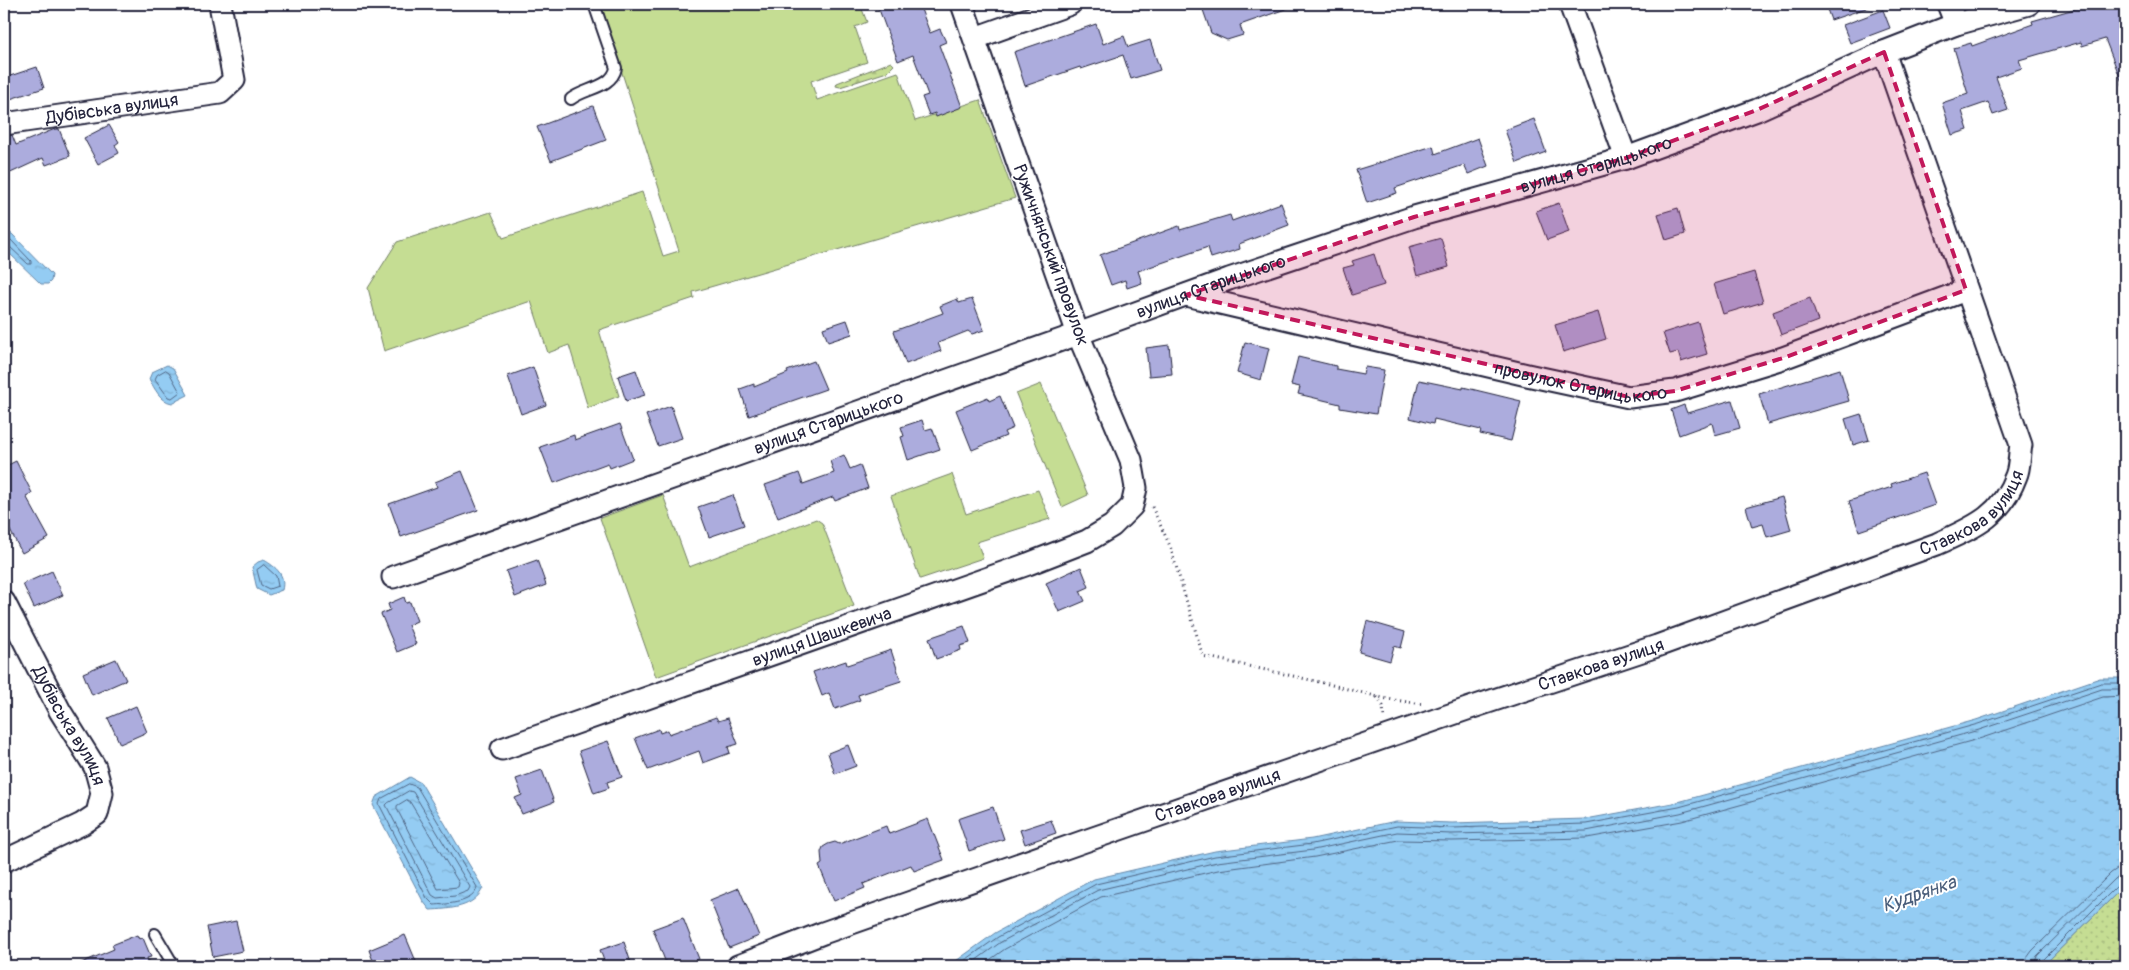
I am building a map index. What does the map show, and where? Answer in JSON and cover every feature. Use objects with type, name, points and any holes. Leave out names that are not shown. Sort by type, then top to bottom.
[{"type":"street","name":"Дубівська вулиця","points":[[4,124],[220,93],[234,80],[220,4]]},
{"type":"street","name":"Ружичнянський провулок","points":[[962,4],[1078,334],[1131,460],[1141,505]]},
{"type":"street","points":[[975,38],[1070,4]]},
{"type":"street","points":[[1570,4],[1626,158]]},
{"type":"street","points":[[1948,4],[1956,24]]},
{"type":"street","name":"вулиця Старицького","points":[[393,577],[1229,279],[1414,217],[1626,158],[1757,110],[1884,52],[1956,24],[2029,4]]},
{"type":"street","name":"Ставкова вулиця","points":[[738,966],[823,933],[1082,842],[1470,708],[1657,646],[1937,544],[1978,525],[2003,502],[2017,474],[2021,445],[1884,52]]},
{"type":"street","points":[[1229,279],[1227,296],[1234,306]]},
{"type":"street","name":"провулок Старицького","points":[[1186,295],[1629,397],[1676,391],[1783,358],[1966,290]]},
{"type":"street","name":"вулиця Шашкевича","points":[[502,750],[1028,564],[1087,540],[1112,526],[1141,505]]},
{"type":"street","name":"Дубівська вулиця","points":[[4,602],[60,711],[94,767],[102,793],[97,814],[82,824],[4,862]]},
{"type":"lane","points":[[572,99],[607,81],[615,74],[616,68],[594,4]]},
{"type":"lane","points":[[155,934],[174,966]]},
{"type":"path","points":[[1141,505],[1170,546],[1203,656],[1387,699],[1426,704]]},
{"type":"highlighted area","points":[[1884,52],[1966,290],[1783,358],[1675,391],[1629,397],[1186,295],[1414,217],[1626,158],[1757,110]]},
{"type":"green space","points":[[600,4],[860,4],[867,22],[855,27],[867,62],[811,81],[817,100],[898,72],[915,121],[980,100],[1015,198],[693,292],[694,298],[599,330],[619,396],[588,408],[569,345],[548,353],[531,301],[384,351],[368,288],[397,242],[491,212],[503,238],[642,192],[663,256],[679,251]]},
{"type":"green space","points":[[891,62],[894,65],[887,72],[840,87],[836,86],[837,83]]},
{"type":"green space","points":[[1041,384],[1088,495],[1062,507],[1016,394]]},
{"type":"green space","points":[[952,474],[966,514],[1038,490],[1050,519],[977,542],[983,558],[920,579],[891,496]]},
{"type":"green space","points":[[663,495],[689,567],[816,519],[822,523],[854,606],[656,677],[600,518]]},
{"type":"green space","points":[[2125,885],[2125,966],[2043,966]]},
{"type":"water","points":[[4,234],[12,234],[52,275],[51,281],[48,284],[41,284],[7,251],[4,247]]},
{"type":"water","points":[[167,365],[173,368],[188,395],[172,403],[161,397],[149,379],[152,372]]},
{"type":"water","points":[[264,560],[279,572],[283,580],[282,590],[269,595],[257,589],[252,567]]},
{"type":"water","name":"Кудрянка","points":[[2100,678],[2125,678],[2125,885],[2043,966],[949,966],[995,933],[1094,879],[1215,851],[1312,839],[1396,821],[1452,823],[1586,819],[1678,802],[1976,720]]},
{"type":"water","points":[[410,777],[421,783],[483,888],[474,900],[461,906],[430,910],[423,901],[373,805],[376,797]]},
{"type":"building","points":[[877,4],[919,4],[930,33],[940,29],[946,42],[939,45],[962,107],[936,117],[935,113],[929,115],[922,97],[928,95],[913,55],[898,61]]},
{"type":"building","points":[[1212,4],[1294,4],[1294,6],[1240,25],[1243,35],[1227,40],[1211,33],[1202,7]]},
{"type":"building","points":[[1825,4],[1871,4],[1872,6],[1831,20]]},
{"type":"building","points":[[2092,4],[2093,9],[2109,4],[2125,4],[2125,90],[2105,39],[2082,46],[2081,42],[2019,60],[2022,68],[1996,77],[2008,110],[1993,115],[1988,102],[1962,111],[1968,130],[1952,135],[1942,103],[1968,94],[1954,48],[1971,43],[1972,46],[2033,24],[2032,21]]},
{"type":"building","points":[[1883,10],[1890,28],[1850,43],[1843,25]]},
{"type":"building","points":[[1096,24],[1103,44],[1124,36],[1128,47],[1150,40],[1160,70],[1131,79],[1123,55],[1081,69],[1080,67],[1025,86],[1014,52]]},
{"type":"building","points":[[37,67],[44,88],[7,100],[4,78]]},
{"type":"building","points":[[593,106],[606,140],[551,161],[537,127]]},
{"type":"building","points":[[1534,119],[1546,152],[1517,163],[1505,130]]},
{"type":"building","points":[[109,125],[119,142],[115,145],[119,153],[98,164],[84,138]]},
{"type":"building","points":[[59,129],[70,156],[46,165],[43,158],[4,176],[4,136],[12,135],[16,145]]},
{"type":"building","points":[[1478,138],[1488,166],[1468,174],[1464,165],[1395,188],[1397,193],[1367,203],[1356,170],[1433,146],[1435,154]]},
{"type":"building","points":[[1281,203],[1289,225],[1239,244],[1240,249],[1211,258],[1208,247],[1138,271],[1142,283],[1127,288],[1125,280],[1111,285],[1100,255],[1179,226],[1180,230],[1230,215],[1232,221]]},
{"type":"building","points":[[1559,203],[1569,232],[1547,240],[1536,211]]},
{"type":"building","points":[[1678,208],[1685,234],[1666,240],[1658,214]]},
{"type":"building","points":[[1441,238],[1449,267],[1417,276],[1409,247]]},
{"type":"building","points":[[1374,254],[1384,285],[1352,295],[1343,268],[1354,265],[1352,261]]},
{"type":"building","points":[[1754,272],[1763,302],[1723,314],[1714,284]]},
{"type":"building","points":[[1810,298],[1818,321],[1781,335],[1773,312]]},
{"type":"building","points":[[957,299],[959,303],[972,299],[984,330],[972,334],[968,331],[938,343],[941,351],[906,364],[894,331],[943,313],[940,306]]},
{"type":"building","points":[[1598,312],[1606,339],[1563,352],[1555,325]]},
{"type":"building","points":[[847,320],[852,334],[828,342],[823,328]]},
{"type":"building","points":[[1698,322],[1707,354],[1681,362],[1678,352],[1670,354],[1663,333]]},
{"type":"building","points":[[1245,342],[1269,348],[1261,380],[1237,373]]},
{"type":"building","points":[[1169,345],[1172,374],[1149,376],[1146,348]]},
{"type":"building","points":[[1298,357],[1336,366],[1336,369],[1363,374],[1365,367],[1384,370],[1376,414],[1340,408],[1340,404],[1298,394],[1300,387],[1291,385]]},
{"type":"building","points":[[814,361],[826,389],[749,416],[740,389],[754,384],[754,387],[788,373],[787,371]]},
{"type":"building","points":[[533,367],[546,405],[521,414],[508,376]]},
{"type":"building","points":[[1840,369],[1849,401],[1768,424],[1759,394]]},
{"type":"building","points":[[636,370],[645,395],[626,401],[618,376]]},
{"type":"building","points":[[1419,380],[1463,389],[1463,387],[1521,401],[1511,441],[1480,434],[1481,430],[1434,419],[1433,424],[1410,418]]},
{"type":"building","points":[[1000,396],[1013,428],[1004,432],[1006,436],[972,450],[956,410],[988,397],[989,401]]},
{"type":"building","points":[[1732,400],[1740,428],[1715,435],[1712,423],[1679,435],[1671,410],[1684,405],[1687,413]]},
{"type":"building","points":[[671,406],[682,438],[658,446],[646,415]]},
{"type":"building","points":[[1861,414],[1869,440],[1853,445],[1845,419]]},
{"type":"building","points":[[922,420],[925,430],[932,428],[940,449],[908,460],[901,437],[904,436],[901,427]]},
{"type":"building","points":[[620,424],[633,459],[610,468],[608,463],[554,483],[540,447],[574,435],[575,440]]},
{"type":"building","points":[[844,455],[850,469],[860,465],[868,488],[835,501],[833,497],[778,518],[765,485],[799,473],[803,484],[834,473],[830,461]]},
{"type":"building","points":[[16,461],[32,493],[26,496],[49,538],[22,553],[4,519],[4,467]]},
{"type":"building","points":[[462,471],[478,510],[401,537],[389,504],[437,487],[435,482]]},
{"type":"building","points":[[1924,473],[1935,505],[1859,531],[1849,501],[1892,487],[1891,484]]},
{"type":"building","points":[[733,495],[744,525],[709,537],[698,507]]},
{"type":"building","points":[[1782,497],[1791,530],[1767,537],[1763,524],[1752,527],[1746,507]]},
{"type":"building","points":[[537,560],[546,585],[515,597],[506,571]]},
{"type":"building","points":[[1081,567],[1089,587],[1080,591],[1085,601],[1059,612],[1046,583]]},
{"type":"building","points":[[52,571],[63,595],[34,608],[23,584]]},
{"type":"building","points":[[404,597],[406,603],[410,602],[417,621],[408,625],[416,644],[397,652],[381,614],[390,610],[388,604]]},
{"type":"building","points":[[1367,621],[1405,632],[1401,648],[1394,646],[1390,661],[1359,652]]},
{"type":"building","points":[[964,626],[970,643],[960,646],[961,650],[936,659],[929,638]]},
{"type":"building","points":[[891,650],[901,681],[858,695],[860,700],[835,709],[829,693],[822,696],[813,672],[846,661],[847,665]]},
{"type":"building","points":[[116,659],[126,680],[92,695],[83,673]]},
{"type":"building","points":[[136,706],[147,732],[120,744],[108,718]]},
{"type":"building","points":[[716,717],[718,721],[728,718],[738,744],[728,747],[730,753],[703,763],[699,751],[648,770],[635,738],[659,729],[660,733],[668,730],[669,734]]},
{"type":"building","points":[[608,741],[622,777],[607,782],[609,788],[594,793],[579,751]]},
{"type":"building","points":[[848,745],[856,766],[835,774],[828,753]]},
{"type":"building","points":[[542,770],[554,802],[522,814],[515,798],[522,795],[516,779]]},
{"type":"building","points":[[993,807],[1004,839],[969,851],[958,819]]},
{"type":"building","points":[[928,819],[944,860],[914,871],[911,865],[863,884],[865,888],[834,901],[819,866],[822,864],[821,852],[823,847],[835,842],[839,844],[886,826],[889,834]]},
{"type":"building","points":[[1051,820],[1056,833],[1025,844],[1020,830]]},
{"type":"building","points":[[739,888],[759,936],[729,948],[710,900]]},
{"type":"building","points":[[683,918],[699,959],[680,966],[667,966],[653,929]]},
{"type":"building","points":[[236,921],[243,951],[213,957],[207,927]]},
{"type":"building","points":[[137,935],[139,939],[143,938],[151,957],[147,958],[150,966],[74,966],[114,949],[112,945]]},
{"type":"building","points":[[405,935],[418,966],[375,966],[369,950]]},
{"type":"building","points":[[624,942],[632,966],[606,966],[600,950]]}]
